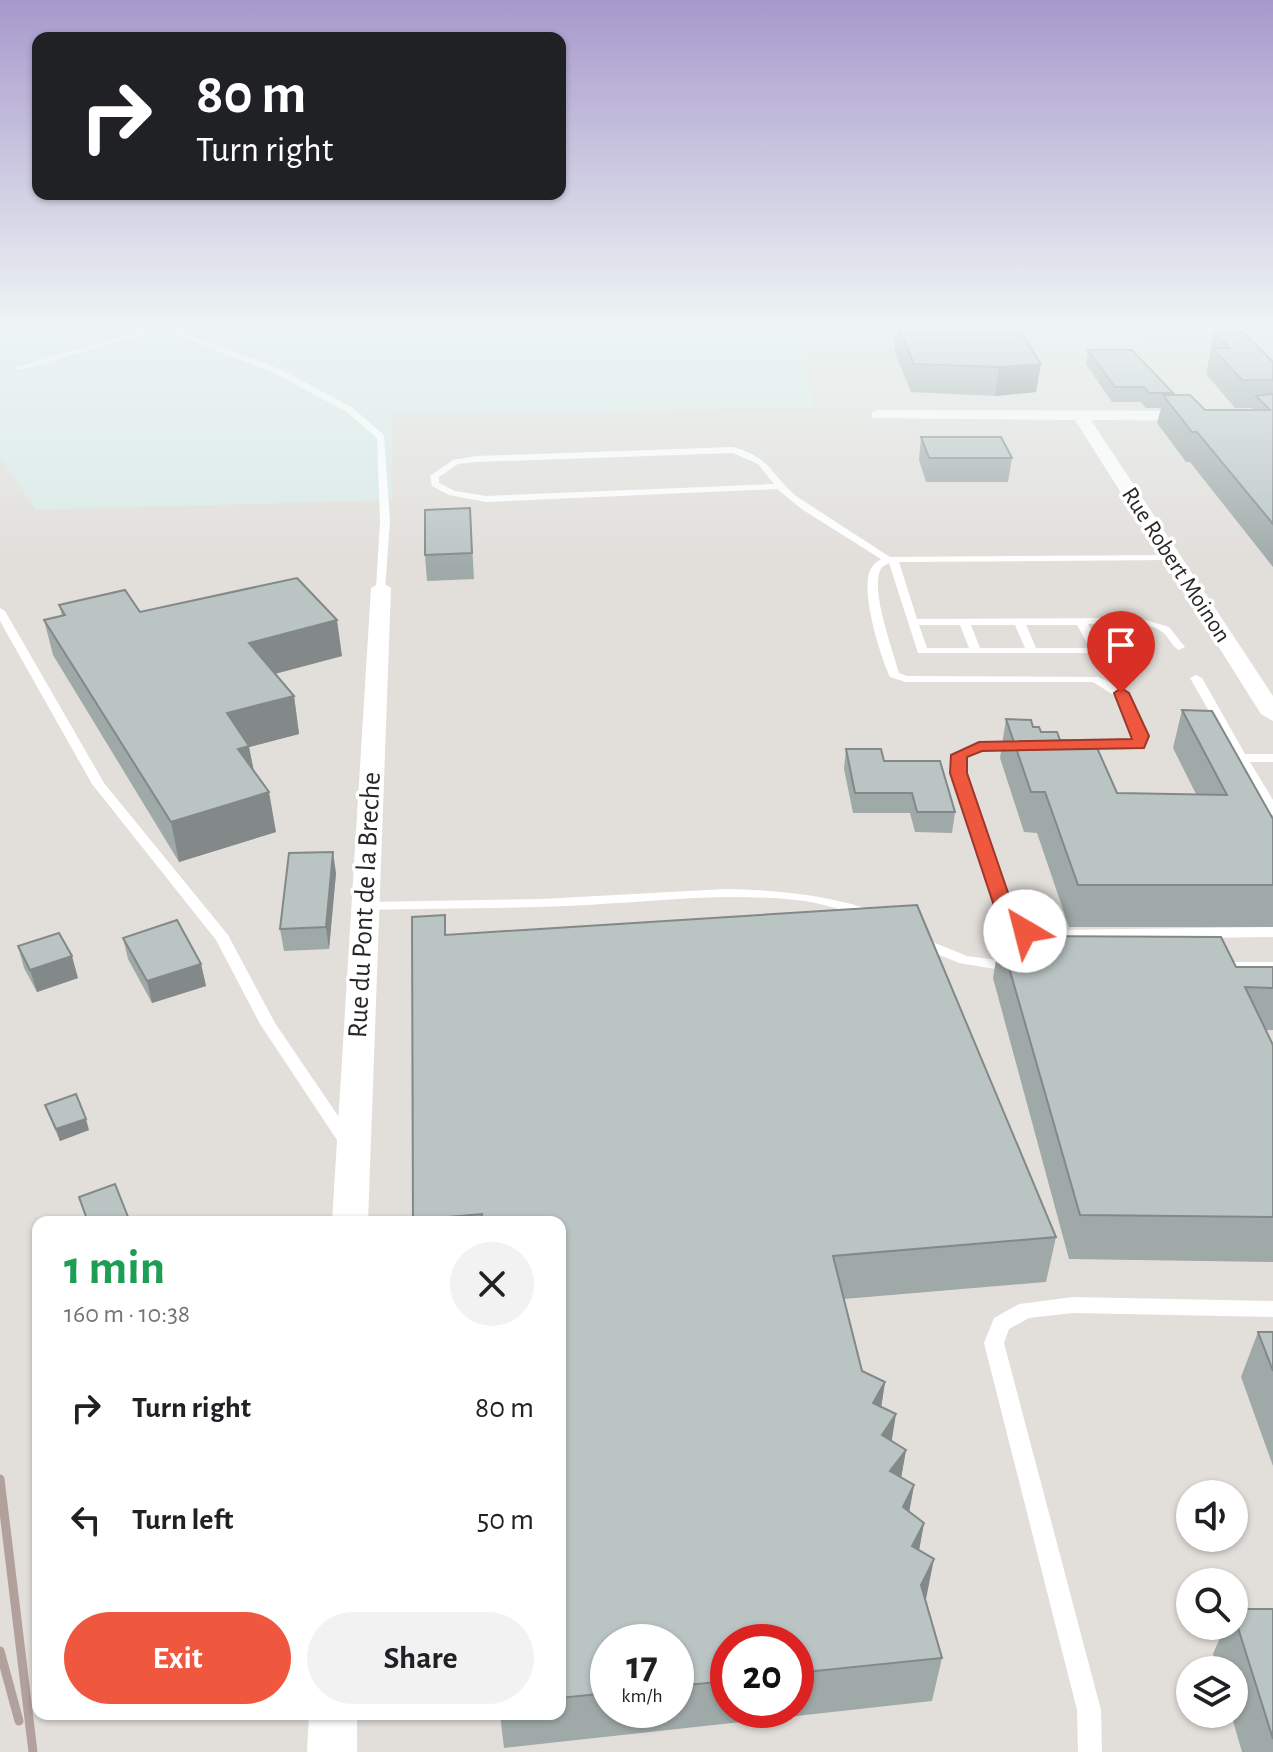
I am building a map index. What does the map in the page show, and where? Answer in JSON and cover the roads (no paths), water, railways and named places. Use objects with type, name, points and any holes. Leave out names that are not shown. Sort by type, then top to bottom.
[{"type":"street","points":[[878,415],[1273,416]]},
{"type":"street","name":"Rue Robert Moinon","points":[[1080,416],[1273,714]]},
{"type":"street","name":"Rue du Pont de la Breche","points":[[350,1216],[381,588]]},
{"type":"street","points":[[332,1752],[333,1720]]},
{"type":"lane","points":[[338,404],[381,437],[385,521],[381,588]]},
{"type":"lane","points":[[780,486],[486,499],[442,490],[435,484],[434,476],[456,462],[476,459],[717,448],[761,459],[797,504],[859,537],[890,559],[922,651],[1097,651],[1081,621]]},
{"type":"lane","points":[[1059,747],[1123,747],[1138,744],[1141,736],[1121,693],[1110,683],[1094,679],[906,679],[894,675],[873,587],[874,571],[880,562],[890,559],[1171,557]]},
{"type":"lane","points":[[0,611],[98,784],[223,938],[268,1024],[352,1149]]},
{"type":"lane","points":[[1019,621],[1032,651]]},
{"type":"lane","points":[[913,622],[1139,621],[1172,634],[1179,647]]},
{"type":"lane","points":[[964,622],[976,651]]},
{"type":"lane","points":[[1196,678],[1273,811]]},
{"type":"lane","points":[[1027,747],[979,746],[959,755],[959,773],[1007,918],[1025,931],[1050,935],[1273,932]]},
{"type":"lane","points":[[1241,758],[1273,758]]},
{"type":"lane","points":[[365,906],[433,903],[463,906],[789,893],[859,908],[894,925],[922,944],[964,960],[1029,967]]},
{"type":"lane","points":[[1212,967],[1273,967]]},
{"type":"lane","points":[[1090,1752],[1089,1710],[994,1343],[1001,1324],[1026,1310],[1073,1305],[1273,1309]]},
{"type":"railway","points":[[0,1479],[33,1752]]},
{"type":"railway","points":[[0,1651],[19,1721]]}]
